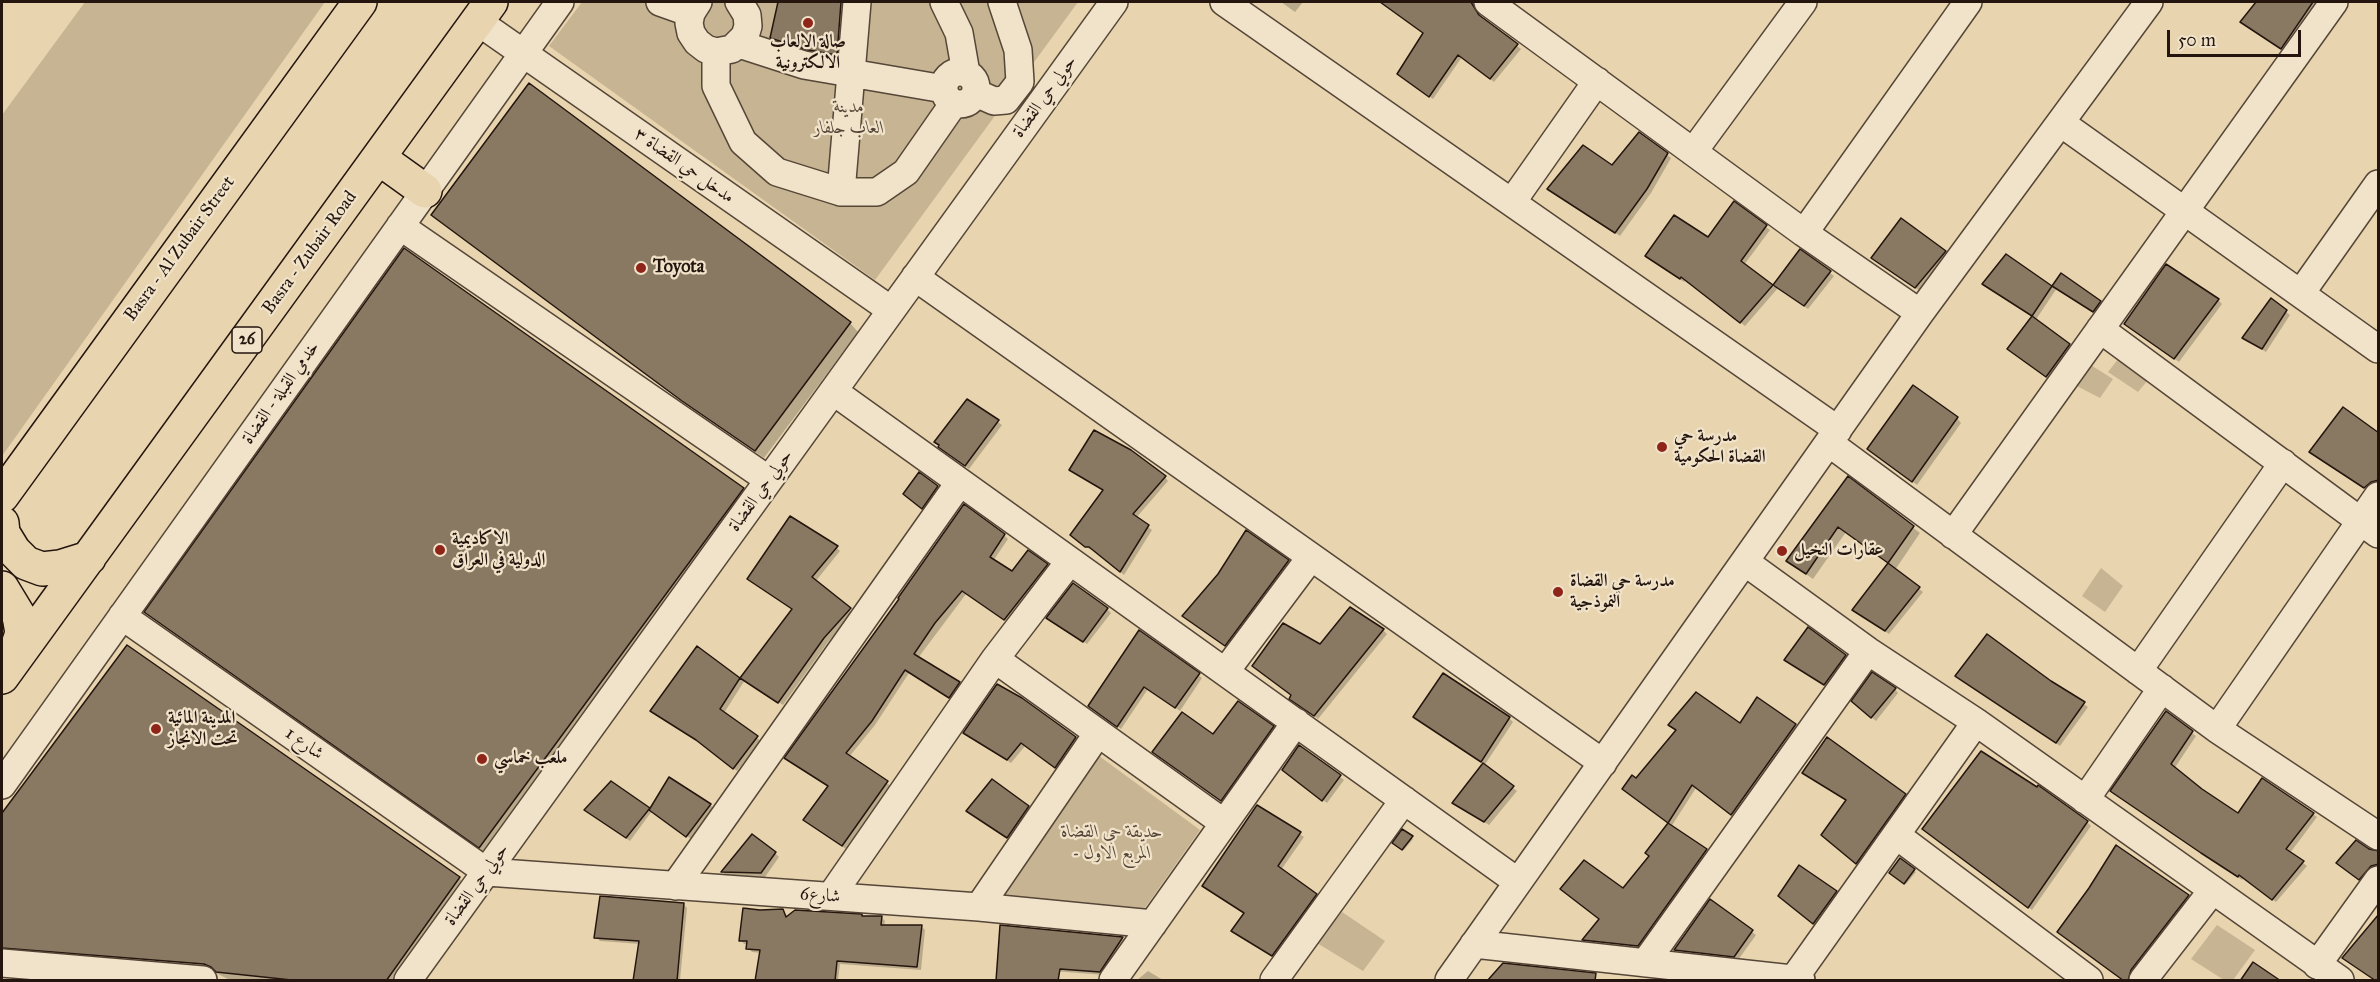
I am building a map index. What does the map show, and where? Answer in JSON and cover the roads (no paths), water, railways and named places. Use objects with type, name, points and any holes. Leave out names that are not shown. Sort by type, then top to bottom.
[{"type":"highway","name":"Basra - Al Zubair Street","points":[[2,496],[360,2]]},
{"type":"highway","name":"Basra - Zubair Road","points":[[7,670],[484,11]]},
{"type":"highway","points":[[379,158],[432,197]]},
{"type":"highway","points":[[2,523],[3,533],[14,551],[26,564],[42,569],[60,567],[89,558]]},
{"type":"highway","points":[[2,588],[19,616],[22,633],[7,670]]},
{"type":"street","name":"خدمي القبلة - القضاة","points":[[2,785],[400,226],[432,197],[523,54],[560,2]]},
{"type":"street","points":[[660,2],[695,7],[689,23],[697,42],[705,49],[728,48],[804,65],[960,89],[994,101],[1006,100],[1020,82],[1018,50],[1002,2]]},
{"type":"street","points":[[739,2],[747,15],[748,26],[745,36],[728,48],[716,86],[743,142],[777,172],[841,192],[877,192],[906,172],[942,123],[960,89],[958,33],[944,2]]},
{"type":"street","points":[[841,192],[856,2]]},
{"type":"street","name":"حولي حي القضاة","points":[[408,981],[1114,2]]},
{"type":"street","points":[[1224,2],[1512,202],[1834,436],[1953,535],[2217,729],[2379,836]]},
{"type":"street","points":[[1488,2],[1804,233],[1920,313]]},
{"type":"street","points":[[1693,152],[1803,2]]},
{"type":"street","points":[[1804,233],[1968,2]]},
{"type":"street","points":[[1449,981],[1920,313],[2149,2]]},
{"type":"street","points":[[1953,535],[2334,2]]},
{"type":"street","name":"مدخل حي القضاة ٣","points":[[484,11],[523,54],[891,310]]},
{"type":"street","points":[[1512,202],[1597,81]]},
{"type":"street","points":[[2061,123],[2379,349]]},
{"type":"street","points":[[2301,293],[2379,184]]},
{"type":"street","points":[[400,226],[769,480]]},
{"type":"street","points":[[915,277],[1603,763]]},
{"type":"street","points":[[2100,329],[2370,528]]},
{"type":"street","points":[[833,391],[1518,882]]},
{"type":"street","points":[[2138,670],[2283,464]]},
{"type":"street","points":[[675,886],[960,482]]},
{"type":"street","points":[[2217,729],[2370,528],[2379,496]]},
{"type":"street","points":[[1225,672],[1311,557]]},
{"type":"street","points":[[831,896],[995,659],[1070,561]]},
{"type":"street","points":[[1745,562],[1868,651],[1976,722],[2340,981]]},
{"type":"street","name":"شارع 1","points":[[122,616],[487,872]]},
{"type":"street","points":[[1646,963],[1868,651]]},
{"type":"street","points":[[995,659],[1224,823]]},
{"type":"street","points":[[2085,800],[2162,688]]},
{"type":"street","points":[[1113,981],[1296,722]]},
{"type":"street","points":[[1474,944],[1797,980],[1976,722]]},
{"type":"street","points":[[979,907],[1098,733]]},
{"type":"street","points":[[1274,981],[1404,800]]},
{"type":"street","points":[[1896,835],[2089,981]]},
{"type":"street","name":"شارع6","points":[[487,872],[979,907],[1153,924]]},
{"type":"street","points":[[2317,965],[2379,880]]},
{"type":"street","points":[[2143,981],[2212,891]]},
{"type":"street","points":[[2,963],[203,981]]},
{"type":"place","name":"صالة الالعاب الالكترونية","points":[[808,23]]},
{"type":"place","name":"Toyota","points":[[641,268]]},
{"type":"place","name":"مدرسة حي القضاة الحكومية","points":[[1662,447]]},
{"type":"place","name":"الاكاديمية الدولية في العراق","points":[[440,550]]},
{"type":"place","name":"عقارات النخيل","points":[[1782,551]]},
{"type":"place","name":"مدرسة حي القضاة النموذجية","points":[[1558,592]]},
{"type":"place","name":"المدينة المائية تحت الانجاز","points":[[156,729]]},
{"type":"place","name":"ملعب خماسي","points":[[482,759]]},
{"type":"park label","name":"مدينة العاب جلفار","points":[[849,118]]},
{"type":"park label","name":"حديقة حي القضاة - المربع الاول","points":[[1112,843]]}]
